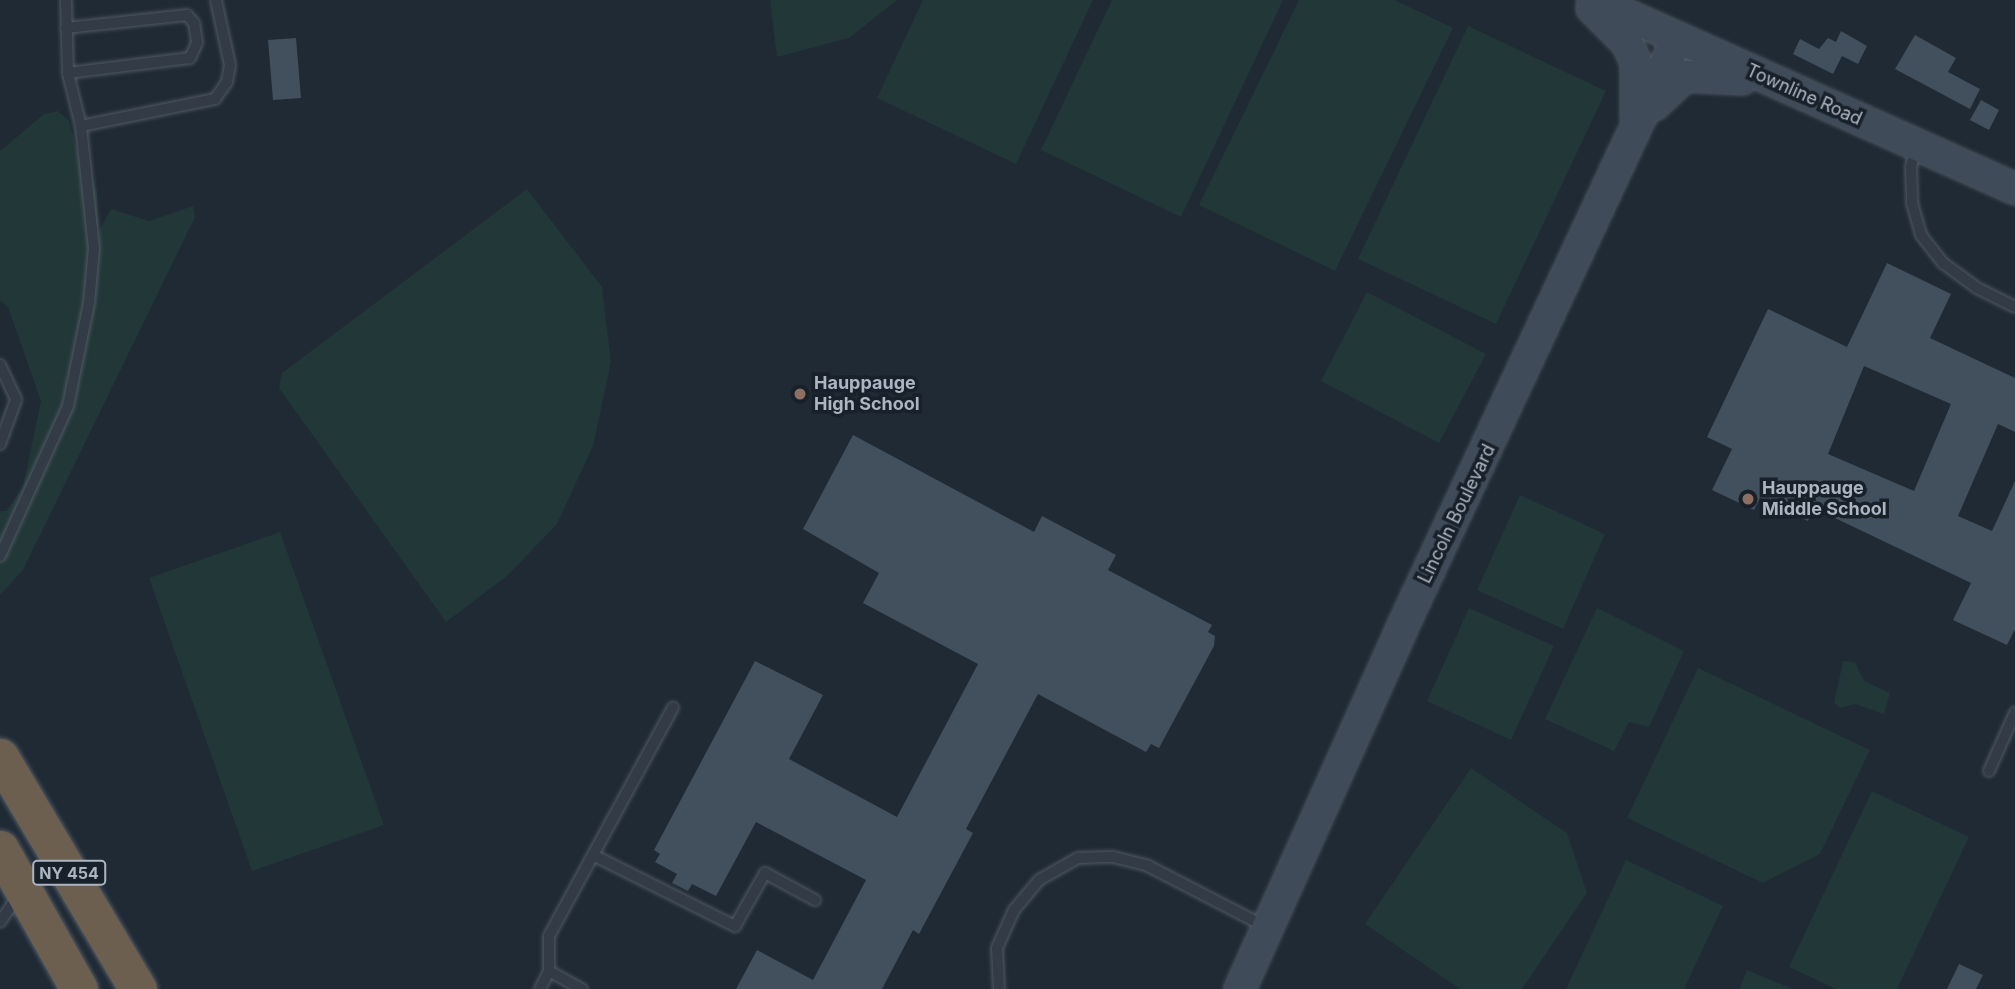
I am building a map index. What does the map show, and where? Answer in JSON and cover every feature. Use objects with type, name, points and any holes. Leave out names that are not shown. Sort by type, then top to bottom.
[{"type":"highway","name":"NY 454","points":[[0,757],[138,989]]},
{"type":"highway","name":"NY 454","points":[[0,849],[79,989]]},
{"type":"street","points":[[1583,0],[1627,43],[1636,62],[1639,106],[1630,140]]},
{"type":"street","name":"Townline Road","points":[[1593,0],[2015,189]]},
{"type":"street","name":"Lincoln Boulevard","points":[[1240,989],[1677,39]]},
{"type":"street","points":[[1630,140],[1666,90],[1685,76],[1705,74],[1779,85]]},
{"type":"lane","points":[[0,556],[68,406],[89,303],[94,247],[81,126],[68,73],[66,0]]},
{"type":"lane","points":[[81,126],[215,99],[227,82],[230,65],[216,0]]},
{"type":"lane","points":[[66,28],[187,15],[194,23],[197,43],[190,58],[68,73]]},
{"type":"lane","points":[[1917,146],[1910,167],[1912,203],[1922,235],[1943,262],[1977,289],[2015,307]]},
{"type":"lane","points":[[0,366],[16,400],[0,444]]},
{"type":"lane","points":[[540,989],[549,971],[549,936],[673,708]]},
{"type":"lane","points":[[1989,771],[2015,713]]},
{"type":"lane","points":[[593,855],[735,926],[765,873],[815,900]]},
{"type":"lane","points":[[999,989],[997,948],[1014,910],[1039,880],[1078,859],[1113,856],[1148,866],[1266,928]]},
{"type":"lane","points":[[0,922],[23,890]]},
{"type":"lane","points":[[549,971],[582,989]]},
{"type":"green space","points":[[770,0],[897,0],[849,38],[777,57]]},
{"type":"green space","points":[[923,0],[1093,0],[1016,164],[877,98]]},
{"type":"green space","points":[[1112,0],[1283,0],[1181,217],[1041,150]]},
{"type":"green space","points":[[1299,0],[1395,0],[1453,28],[1335,271],[1199,205]]},
{"type":"green space","points":[[1468,26],[1606,91],[1496,324],[1358,259]]},
{"type":"green space","points":[[58,111],[69,121],[79,159],[97,191],[98,233],[111,209],[149,221],[193,206],[195,217],[23,570],[0,595],[0,511],[6,511],[23,487],[41,401],[8,307],[0,300],[0,151],[44,114]]},
{"type":"green space","points":[[527,189],[602,287],[611,362],[593,446],[557,524],[507,576],[446,622],[279,388],[282,373]]},
{"type":"green space","points":[[1367,292],[1486,354],[1439,443],[1321,381]]},
{"type":"green space","points":[[1520,495],[1605,534],[1563,629],[1477,590]]},
{"type":"green space","points":[[280,532],[384,825],[252,871],[149,578]]},
{"type":"green space","points":[[1469,608],[1554,646],[1511,740],[1427,701]]},
{"type":"green space","points":[[1597,608],[1684,651],[1649,727],[1629,722],[1614,751],[1545,719]]},
{"type":"green space","points":[[1843,661],[1855,662],[1864,681],[1890,693],[1884,714],[1855,704],[1841,708],[1834,703]]},
{"type":"green space","points":[[1698,668],[1870,750],[1820,854],[1763,883],[1627,818]]},
{"type":"green space","points":[[1471,768],[1567,833],[1587,893],[1522,989],[1460,989],[1365,924]]},
{"type":"green space","points":[[1872,791],[1969,837],[1897,989],[1836,989],[1789,967]]},
{"type":"green space","points":[[1626,860],[1723,906],[1684,989],[1566,989]]},
{"type":"green space","points":[[1747,970],[1793,989],[1739,989]]},
{"type":"building","points":[[1841,31],[1867,46],[1858,64],[1842,56],[1833,74],[1793,54],[1800,39],[1819,49],[1828,38],[1836,42]]},
{"type":"building","points":[[1915,35],[1956,58],[1948,72],[1980,89],[1970,109],[1895,69]]},
{"type":"building","points":[[296,38],[301,98],[273,100],[268,40]]},
{"type":"building","points":[[1981,100],[1999,110],[1989,130],[1970,120]]},
{"type":"building","points":[[1887,263],[1951,294],[1930,338],[2015,378],[2015,432],[1998,424],[1958,516],[1992,531],[2015,481],[2015,629],[2007,645],[1953,620],[1971,583],[1814,508],[1808,521],[1760,498],[1754,510],[1712,490],[1732,449],[1707,437],[1768,309],[1847,347]],"holes":[[[1864,366],[1951,404],[1914,491],[1828,454]]]},
{"type":"building","points":[[853,435],[1034,532],[1042,516],[1116,555],[1108,570],[1212,625],[1208,632],[1215,636],[1214,646],[1159,748],[1151,744],[1146,752],[1038,694],[966,829],[973,833],[919,934],[913,930],[882,989],[736,989],[757,950],[813,980],[866,880],[756,822],[716,896],[692,884],[688,891],[672,883],[677,874],[655,862],[660,854],[654,850],[755,661],[823,695],[789,759],[897,817],[978,664],[863,603],[879,573],[803,529]]},
{"type":"building","points":[[1959,964],[1983,975],[1976,989],[1947,989]]},
{"type":"place","name":"Hauppauge High School","points":[[800,394]]},
{"type":"place","name":"Hauppauge Middle School","points":[[1748,499]]}]
